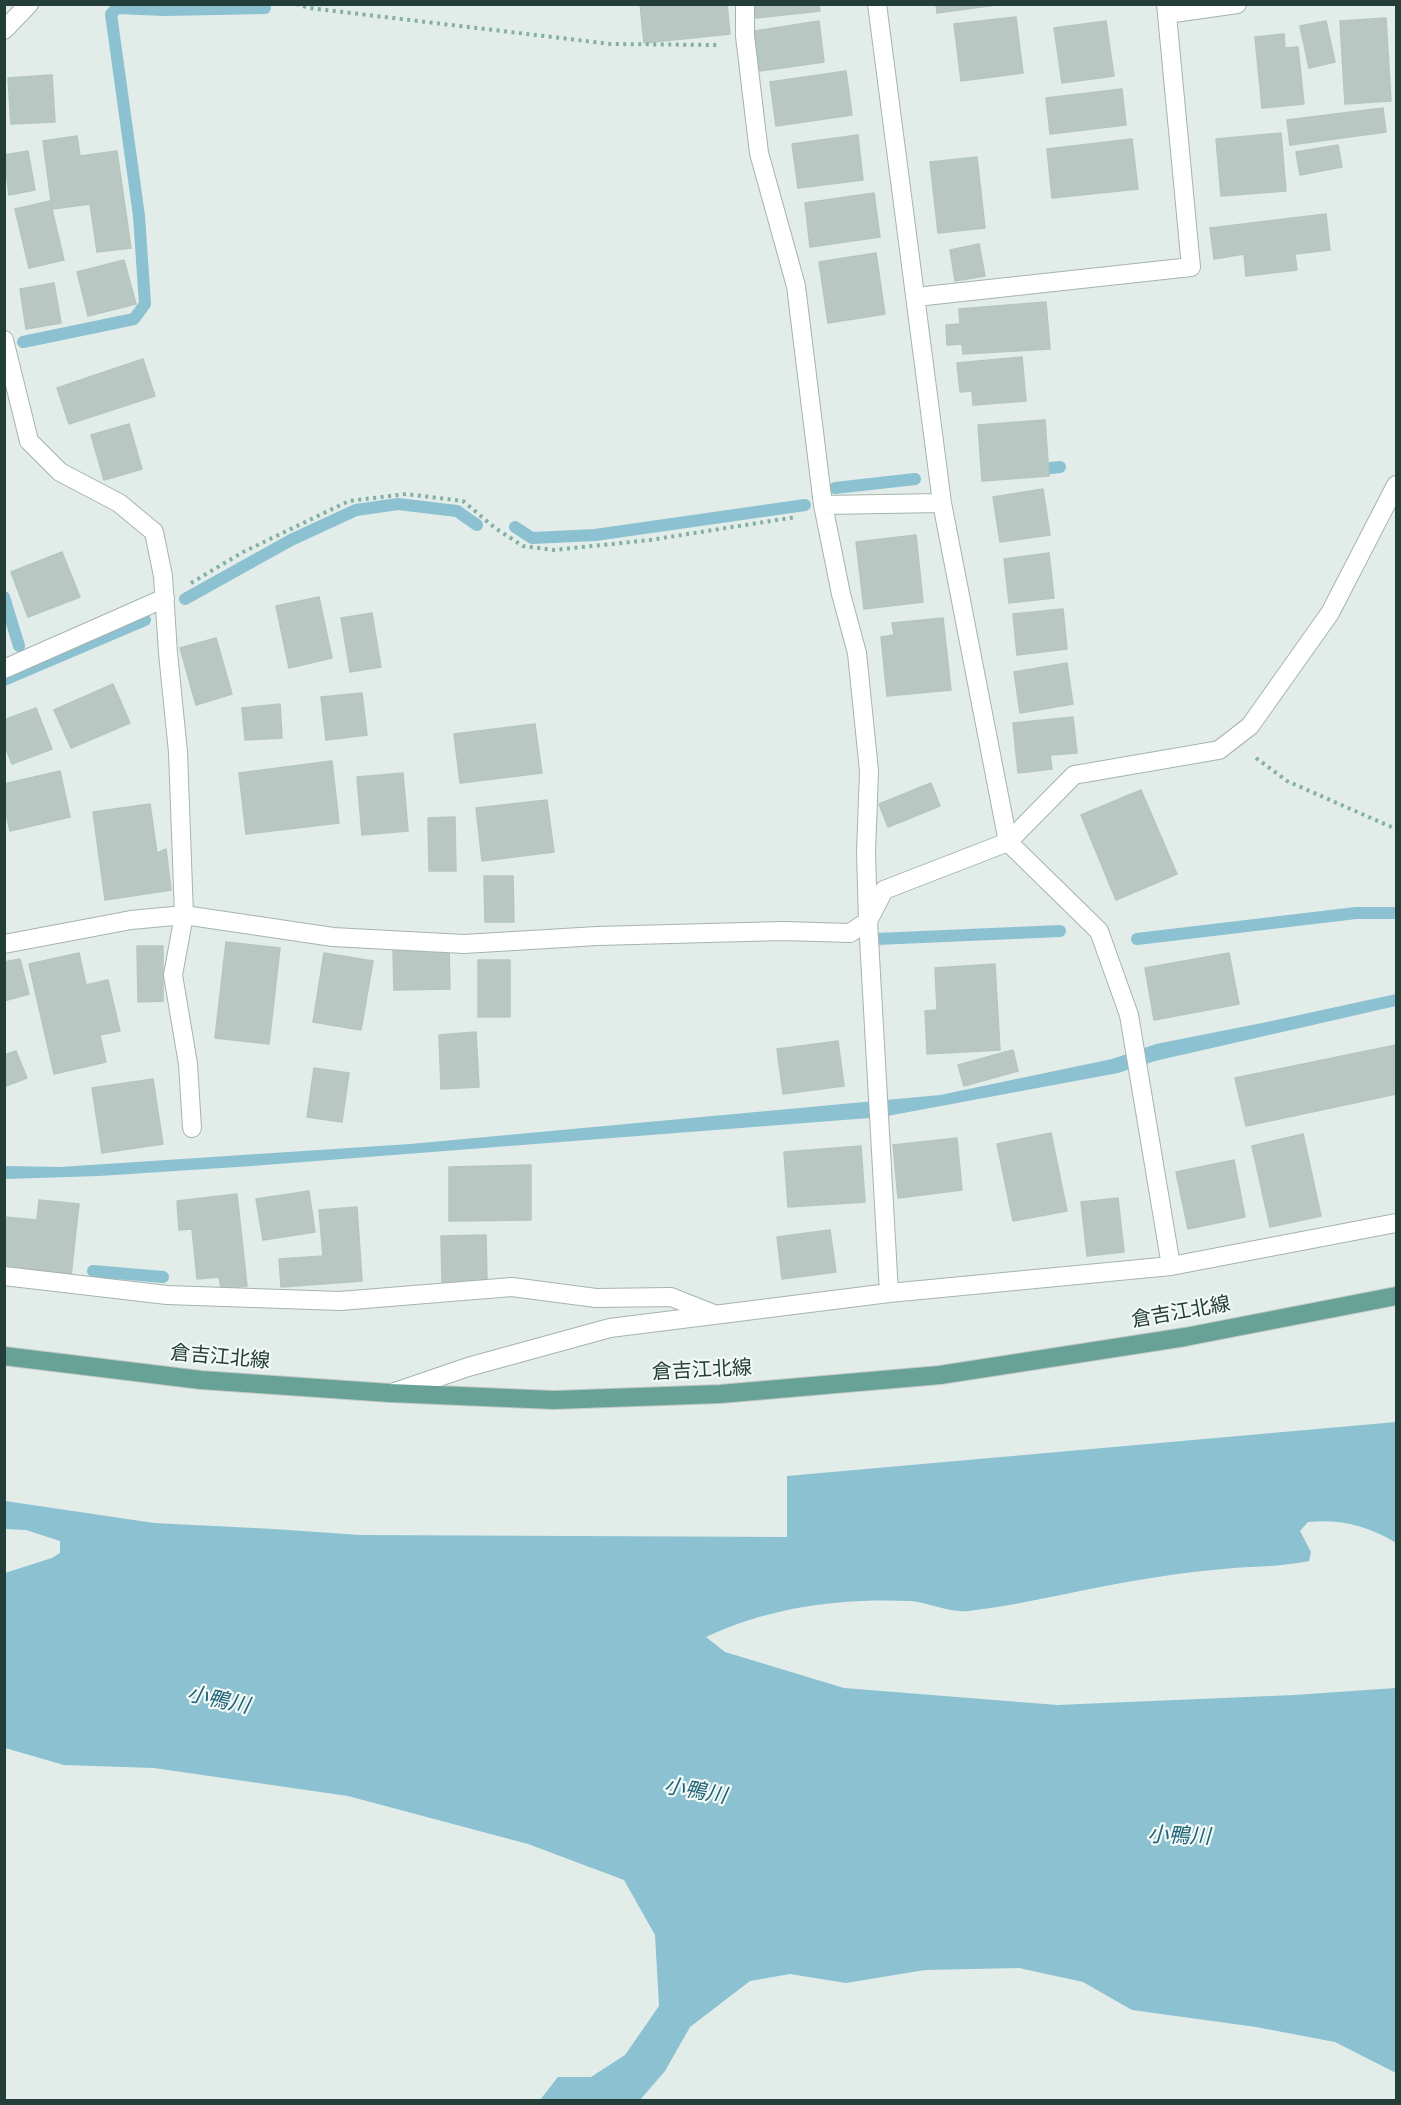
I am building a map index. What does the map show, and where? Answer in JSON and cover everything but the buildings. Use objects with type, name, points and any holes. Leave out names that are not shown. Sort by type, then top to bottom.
[{"type":"main road","name":"倉吉江北線","points":[[4,1356],[201,1380],[390,1393],[554,1400],[708,1395],[940,1375],[1185,1337],[1396,1296]]},
{"type":"street","points":[[4,30],[29,4]]},
{"type":"street","points":[[745,4],[746,46],[759,153],[796,286],[823,509],[841,594],[857,653],[869,771],[866,853],[868,921],[889,1293]]},
{"type":"street","points":[[877,4],[942,503],[1008,842],[1100,931],[1130,1015],[1171,1266]]},
{"type":"street","points":[[916,297],[1191,267],[1166,9],[1237,4]]},
{"type":"street","points":[[4,340],[29,441],[60,472],[119,503],[154,532],[163,576],[178,752],[184,915],[173,975],[188,1064],[192,1128]]},
{"type":"street","points":[[4,944],[131,920],[184,915],[333,937],[464,944],[597,936],[783,931],[850,933],[868,921],[884,890],[1008,842],[1074,775],[1219,750],[1250,726],[1330,613],[1396,485]]},
{"type":"street","points":[[823,509],[942,503]]},
{"type":"street","points":[[4,669],[165,598]]},
{"type":"street","points":[[390,1393],[468,1367],[610,1328],[889,1293],[1171,1266],[1396,1223]]},
{"type":"street","points":[[4,1276],[167,1295],[340,1301],[512,1287],[596,1298],[671,1297],[717,1316]]},
{"type":"path","points":[[296,4],[320,9],[611,44],[746,46]]},
{"type":"path","points":[[165,598],[243,552],[349,501],[406,494],[463,501],[495,528],[523,546],[554,550],[650,540],[823,509]]},
{"type":"path","points":[[1255,757],[1287,781],[1396,829]]},
{"type":"water","points":[[1396,994],[1396,1006],[1155,1061],[1118,1073],[882,1117],[252,1166],[99,1176],[5,1179],[4,1166],[60,1167],[410,1144],[940,1095],[1112,1059],[1156,1044]]},
{"type":"water","name":"小鴨川","points":[[1396,1422],[1396,1543],[1375,1532],[1354,1525],[1308,1522],[1300,1531],[1311,1552],[1309,1561],[1169,1575],[968,1611],[910,1601],[832,1603],[755,1618],[706,1637],[725,1652],[844,1688],[1057,1705],[1294,1695],[1396,1688],[1396,2073],[1335,2042],[1256,2027],[1132,2010],[1083,1982],[1019,1968],[925,1970],[846,1983],[790,1974],[750,1981],[690,2027],[665,2071],[640,2100],[540,2100],[558,2077],[591,2077],[625,2055],[659,2006],[655,1935],[624,1880],[528,1844],[348,1796],[154,1768],[64,1765],[5,1748],[5,1573],[52,1558],[60,1553],[60,1541],[26,1530],[5,1529],[5,1501],[154,1523],[360,1535],[787,1537],[787,1476]]},
{"type":"waterway","points":[[23,342],[134,319],[145,304],[139,216],[111,14],[117,8],[165,10],[265,8]]},
{"type":"waterway","points":[[1034,470],[1060,467]]},
{"type":"waterway","points":[[835,488],[915,479]]},
{"type":"waterway","points":[[185,599],[291,540],[356,510],[398,504],[457,511],[477,525]]},
{"type":"waterway","points":[[515,527],[532,538],[595,535],[805,505]]},
{"type":"waterway","points":[[4,597],[19,646]]},
{"type":"waterway","points":[[4,680],[145,620]]},
{"type":"waterway","points":[[1137,939],[1356,913],[1396,913]]},
{"type":"waterway","points":[[876,939],[1060,931]]},
{"type":"waterway","points":[[93,1271],[163,1277]]}]
